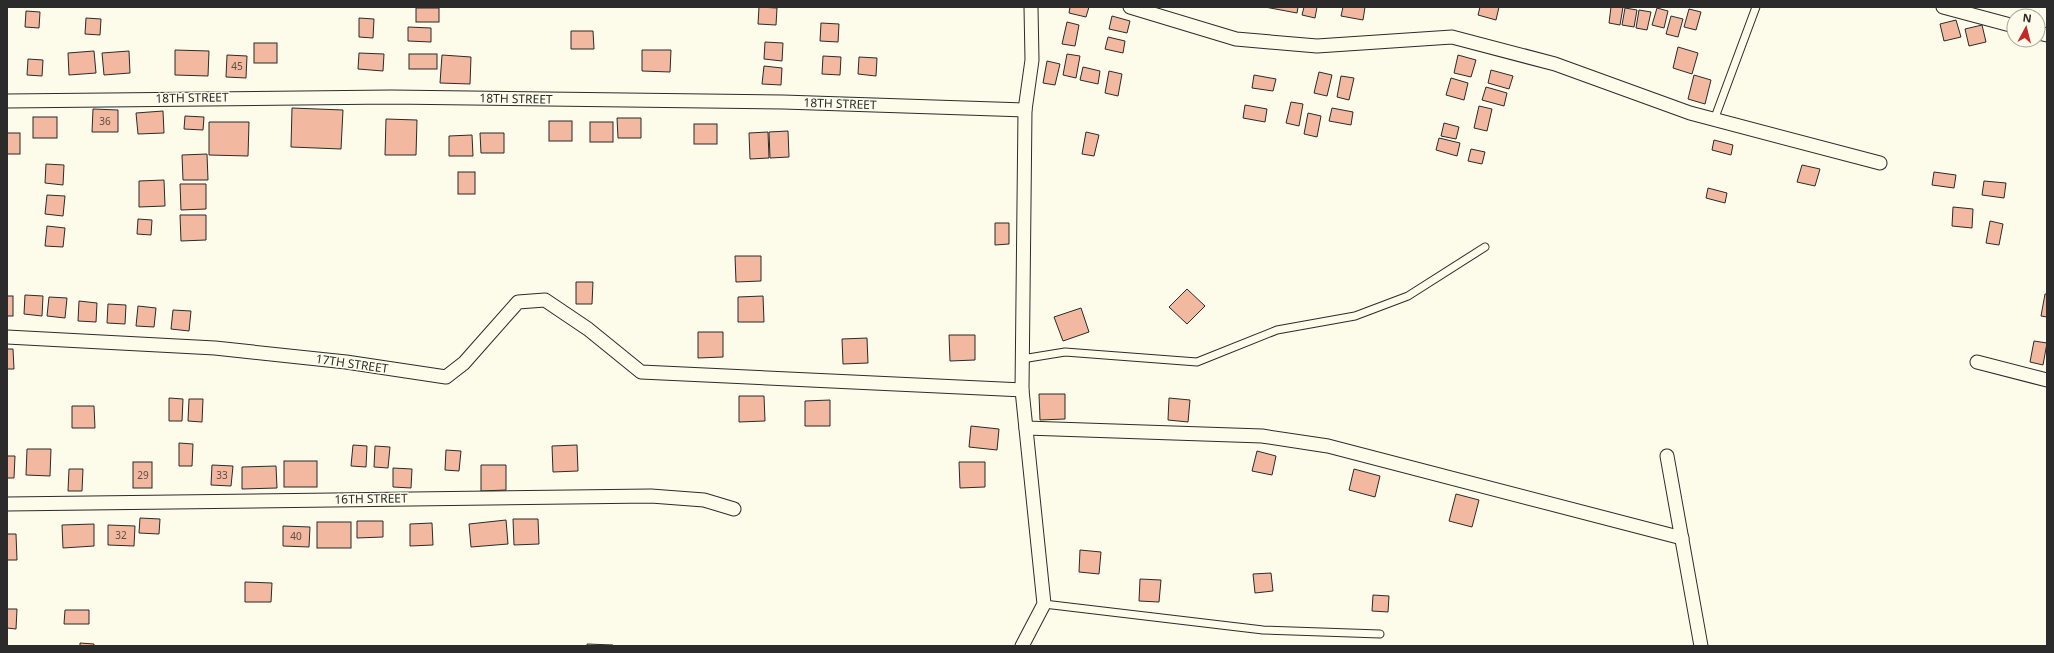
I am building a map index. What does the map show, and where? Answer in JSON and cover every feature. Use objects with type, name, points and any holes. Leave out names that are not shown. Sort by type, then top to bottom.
[{"type":"street","points":[[1022,646],[1044,604],[1022,390],[1025,110],[1032,60],[1031,7]]},
{"type":"street","points":[[1130,7],[1236,39],[1317,46],[1452,37],[1555,64],[1690,114],[1880,163]]},
{"type":"street","points":[[1942,7],[2006,24]]},
{"type":"street","name":"18TH STREET","points":[[7,101],[391,97],[519,100],[776,102],[1025,110]]},
{"type":"street","name":"17TH STREET","points":[[7,337],[215,348],[346,362],[446,377],[464,363],[518,302],[545,300],[588,329],[641,372],[1022,390]]},
{"type":"street","points":[[1976,362],[2047,380]]},
{"type":"street","points":[[1026,428],[1262,436],[1328,446],[1682,538]]},
{"type":"street","points":[[1667,456],[1701,646]]},
{"type":"street","name":"16TH STREET","points":[[7,504],[651,496],[704,500],[734,509]]},
{"type":"lane","points":[[1714,120],[1756,7]]},
{"type":"lane","points":[[1022,360],[1065,352],[1196,362],[1277,330],[1355,316],[1408,296],[1485,246]]},
{"type":"lane","points":[[1044,604],[1263,630],[1380,634]]},
{"type":"building","points":[[759,7],[777,8],[776,25],[758,24]]},
{"type":"building","points":[[1070,7],[1089,7],[1086,17],[1069,13]]},
{"type":"building","points":[[1265,7],[1298,7],[1297,13]]},
{"type":"building","points":[[1304,7],[1317,7],[1315,18],[1302,15]]},
{"type":"building","points":[[1343,7],[1365,7],[1363,20],[1341,16]]},
{"type":"building","points":[[1480,7],[1499,7],[1496,20],[1478,15]]},
{"type":"building","points":[[1611,7],[1623,7],[1620,25],[1609,23]]},
{"type":"building","points":[[416,8],[439,8],[439,22],[416,22]]},
{"type":"building","points":[[1625,8],[1637,10],[1634,27],[1622,25]]},
{"type":"building","points":[[1657,8],[1668,11],[1664,28],[1652,25]]},
{"type":"building","points":[[1689,9],[1701,12],[1696,30],[1684,27]]},
{"type":"building","points":[[1639,10],[1651,12],[1647,30],[1636,28]]},
{"type":"building","points":[[26,11],[40,12],[39,28],[25,27]]},
{"type":"building","points":[[1112,16],[1130,21],[1127,33],[1109,29]]},
{"type":"building","points":[[1671,16],[1683,19],[1678,37],[1666,34]]},
{"type":"building","points":[[86,18],[101,19],[100,35],[85,34]]},
{"type":"building","points":[[359,18],[374,19],[373,38],[359,37]]},
{"type":"building","points":[[1956,20],[1961,37],[1944,41],[1940,24]]},
{"type":"building","points":[[1067,22],[1079,25],[1075,46],[1062,44]]},
{"type":"building","points":[[821,23],[839,24],[838,42],[820,41]]},
{"type":"building","points":[[1982,25],[1986,42],[1969,46],[1965,29]]},
{"type":"building","points":[[408,27],[431,28],[431,42],[408,41]]},
{"type":"building","points":[[571,31],[593,31],[594,49],[571,49]]},
{"type":"building","points":[[1108,37],[1125,41],[1123,53],[1105,49]]},
{"type":"building","points":[[765,42],[783,43],[782,61],[764,59]]},
{"type":"building","points":[[254,43],[277,43],[277,63],[254,63]]},
{"type":"building","points":[[1678,47],[1698,53],[1692,74],[1673,68]]},
{"type":"building","points":[[175,50],[209,51],[208,76],[175,75]]},
{"type":"building","points":[[642,50],[671,50],[670,72],[642,71]]},
{"type":"building","points":[[94,51],[96,73],[69,75],[68,53]]},
{"type":"building","points":[[129,51],[130,73],[104,75],[102,53]]},
{"type":"building","points":[[359,53],[384,54],[383,71],[358,69]]},
{"type":"building","points":[[409,54],[437,54],[437,69],[409,69]]},
{"type":"building","points":[[1067,54],[1080,56],[1076,78],[1063,75]]},
{"type":"building","points":[[227,55],[247,56],[246,78],[226,77]]},
{"type":"building","points":[[442,55],[471,57],[470,84],[440,83]]},
{"type":"building","points":[[1458,55],[1476,60],[1471,77],[1454,73]]},
{"type":"building","points":[[823,56],[841,57],[840,75],[822,74]]},
{"type":"building","points":[[859,57],[877,58],[876,76],[858,74]]},
{"type":"building","points":[[28,59],[43,60],[42,76],[27,75]]},
{"type":"building","points":[[1047,61],[1060,64],[1055,85],[1043,83]]},
{"type":"building","points":[[764,66],[782,68],[781,85],[762,84]]},
{"type":"building","points":[[1083,67],[1100,71],[1098,84],[1080,80]]},
{"type":"building","points":[[1491,70],[1513,76],[1509,89],[1488,83]]},
{"type":"building","points":[[1109,71],[1122,74],[1118,96],[1105,93]]},
{"type":"building","points":[[1319,72],[1332,75],[1327,96],[1314,93]]},
{"type":"building","points":[[1254,75],[1276,79],[1273,91],[1252,88]]},
{"type":"building","points":[[1694,75],[1711,80],[1705,104],[1688,99]]},
{"type":"building","points":[[1341,76],[1354,78],[1349,100],[1337,97]]},
{"type":"building","points":[[1451,78],[1468,83],[1464,100],[1446,95]]},
{"type":"building","points":[[1486,87],[1507,93],[1504,106],[1482,100]]},
{"type":"building","points":[[1291,102],[1303,104],[1299,126],[1286,123]]},
{"type":"building","points":[[1245,105],[1267,109],[1265,122],[1243,118]]},
{"type":"building","points":[[1479,106],[1492,109],[1487,131],[1474,128]]},
{"type":"building","points":[[292,108],[343,110],[341,149],[291,147]]},
{"type":"building","points":[[1332,108],[1353,112],[1351,125],[1329,121]]},
{"type":"building","points":[[93,109],[118,110],[118,132],[92,132]]},
{"type":"building","points":[[163,111],[164,133],[138,134],[136,113]]},
{"type":"building","points":[[1308,113],[1321,116],[1317,137],[1304,134]]},
{"type":"building","points":[[185,116],[204,117],[203,130],[184,129]]},
{"type":"building","points":[[33,117],[57,117],[57,138],[33,138]]},
{"type":"building","points":[[617,118],[641,118],[641,138],[618,138]]},
{"type":"building","points":[[386,119],[417,120],[416,155],[385,155]]},
{"type":"building","points":[[549,121],[572,121],[572,141],[549,141]]},
{"type":"building","points":[[209,122],[249,122],[248,156],[209,155]]},
{"type":"building","points":[[590,122],[613,122],[613,142],[590,142]]},
{"type":"building","points":[[1444,123],[1459,127],[1456,139],[1441,136]]},
{"type":"building","points":[[694,124],[717,124],[717,144],[694,144]]},
{"type":"building","points":[[788,131],[789,157],[770,158],[769,132]]},
{"type":"building","points":[[768,132],[769,158],[750,159],[749,133]]},
{"type":"building","points":[[1086,132],[1099,135],[1094,156],[1082,154]]},
{"type":"building","points":[[7,133],[20,133],[20,154],[7,154]]},
{"type":"building","points":[[480,133],[504,133],[504,153],[481,153]]},
{"type":"building","points":[[472,135],[473,156],[449,156],[449,136]]},
{"type":"building","points":[[1439,138],[1460,143],[1457,156],[1436,150]]},
{"type":"building","points":[[1714,140],[1733,145],[1731,155],[1712,150]]},
{"type":"building","points":[[1471,149],[1485,152],[1482,164],[1468,161]]},
{"type":"building","points":[[207,154],[208,180],[183,180],[182,155]]},
{"type":"building","points":[[46,164],[64,165],[63,185],[45,183]]},
{"type":"building","points":[[1802,165],[1820,169],[1815,186],[1797,182]]},
{"type":"building","points":[[458,172],[475,172],[475,194],[458,194]]},
{"type":"building","points":[[1934,172],[1956,175],[1954,188],[1932,185]]},
{"type":"building","points":[[164,180],[165,206],[139,207],[139,181]]},
{"type":"building","points":[[1984,181],[2006,183],[2004,198],[1982,195]]},
{"type":"building","points":[[180,184],[206,184],[206,209],[181,210]]},
{"type":"building","points":[[1708,188],[1727,193],[1725,203],[1706,198]]},
{"type":"building","points":[[47,195],[65,196],[63,216],[45,214]]},
{"type":"building","points":[[1953,207],[1973,209],[1972,228],[1952,226]]},
{"type":"building","points":[[180,215],[206,215],[206,240],[181,241]]},
{"type":"building","points":[[138,219],[152,220],[151,235],[137,234]]},
{"type":"building","points":[[1990,221],[2003,224],[1999,245],[1986,243]]},
{"type":"building","points":[[995,223],[1009,223],[1009,244],[995,245]]},
{"type":"building","points":[[47,226],[65,228],[63,247],[45,246]]},
{"type":"building","points":[[735,256],[761,256],[761,281],[736,282]]},
{"type":"building","points":[[576,282],[593,282],[592,304],[576,304]]},
{"type":"building","points":[[1187,289],[1205,306],[1187,324],[1169,307]]},
{"type":"building","points":[[2045,294],[2047,294],[2047,317],[2041,316]]},
{"type":"building","points":[[25,295],[43,296],[42,316],[24,314]]},
{"type":"building","points":[[7,296],[13,296],[13,316],[7,316]]},
{"type":"building","points":[[763,296],[764,322],[738,322],[738,297]]},
{"type":"building","points":[[49,297],[67,298],[65,318],[47,316]]},
{"type":"building","points":[[79,301],[97,303],[96,322],[78,321]]},
{"type":"building","points":[[108,304],[126,305],[125,324],[107,323]]},
{"type":"building","points":[[138,306],[156,308],[154,327],[136,326]]},
{"type":"building","points":[[1081,308],[1089,332],[1063,341],[1054,317]]},
{"type":"building","points":[[173,310],[191,311],[189,331],[171,329]]},
{"type":"building","points":[[698,332],[723,332],[723,357],[698,358]]},
{"type":"building","points":[[949,335],[975,335],[975,360],[950,361]]},
{"type":"building","points":[[867,338],[868,363],[843,364],[842,339]]},
{"type":"building","points":[[2034,341],[2047,343],[2043,365],[2030,362]]},
{"type":"building","points":[[7,349],[13,349],[14,369],[7,369]]},
{"type":"building","points":[[1039,394],[1065,394],[1065,419],[1040,420]]},
{"type":"building","points":[[739,396],[764,396],[765,421],[739,422]]},
{"type":"building","points":[[169,398],[183,399],[182,421],[169,421]]},
{"type":"building","points":[[1169,398],[1190,400],[1188,422],[1168,420]]},
{"type":"building","points":[[189,399],[203,399],[202,422],[188,421]]},
{"type":"building","points":[[830,400],[830,426],[805,426],[805,401]]},
{"type":"building","points":[[72,406],[94,406],[95,428],[72,428]]},
{"type":"building","points":[[971,426],[999,429],[997,450],[969,447]]},
{"type":"building","points":[[179,443],[193,444],[192,466],[179,466]]},
{"type":"building","points":[[353,445],[367,446],[366,467],[351,466]]},
{"type":"building","points":[[577,445],[578,471],[553,472],[552,446]]},
{"type":"building","points":[[375,446],[390,447],[388,468],[374,467]]},
{"type":"building","points":[[27,449],[51,449],[50,476],[26,475]]},
{"type":"building","points":[[446,450],[461,451],[459,471],[445,470]]},
{"type":"building","points":[[1257,451],[1276,456],[1272,475],[1252,471]]},
{"type":"building","points":[[7,456],[15,456],[14,478],[7,478]]},
{"type":"building","points":[[284,461],[317,461],[317,487],[284,487]]},
{"type":"building","points":[[133,462],[152,462],[152,488],[133,488]]},
{"type":"building","points":[[959,462],[985,462],[985,487],[960,488]]},
{"type":"building","points":[[212,465],[233,466],[231,486],[211,485]]},
{"type":"building","points":[[481,465],[506,465],[506,490],[481,491]]},
{"type":"building","points":[[276,466],[277,488],[242,489],[242,467]]},
{"type":"building","points":[[393,468],[412,469],[411,488],[393,487]]},
{"type":"building","points":[[69,469],[83,469],[82,491],[68,491]]},
{"type":"building","points":[[1354,469],[1380,476],[1375,497],[1349,490]]},
{"type":"building","points":[[1456,494],[1479,500],[1472,527],[1449,521]]},
{"type":"building","points":[[140,518],[160,519],[159,534],[139,533]]},
{"type":"building","points":[[513,519],[538,519],[539,544],[514,545]]},
{"type":"building","points":[[506,520],[508,544],[471,547],[469,524]]},
{"type":"building","points":[[357,521],[383,521],[383,537],[357,538]]},
{"type":"building","points":[[317,522],[351,522],[351,548],[317,548]]},
{"type":"building","points":[[432,523],[433,545],[410,546],[410,524]]},
{"type":"building","points":[[94,524],[94,546],[63,548],[62,525]]},
{"type":"building","points":[[108,525],[135,526],[134,546],[108,545]]},
{"type":"building","points":[[283,526],[310,527],[309,547],[283,546]]},
{"type":"building","points":[[7,534],[16,534],[17,560],[7,560]]},
{"type":"building","points":[[1080,550],[1101,552],[1099,574],[1079,572]]},
{"type":"building","points":[[1271,573],[1273,591],[1255,593],[1253,574]]},
{"type":"building","points":[[1140,579],[1161,580],[1159,602],[1139,601]]},
{"type":"building","points":[[245,582],[272,583],[271,602],[245,602]]},
{"type":"building","points":[[1373,595],[1389,596],[1388,612],[1372,611]]},
{"type":"building","points":[[7,609],[17,609],[16,629],[7,628]]},
{"type":"building","points":[[65,610],[89,610],[89,624],[64,624]]},
{"type":"building","points":[[80,643],[94,644],[94,646],[80,646]]},
{"type":"building","points":[[587,644],[613,645],[613,646],[587,646]]}]
